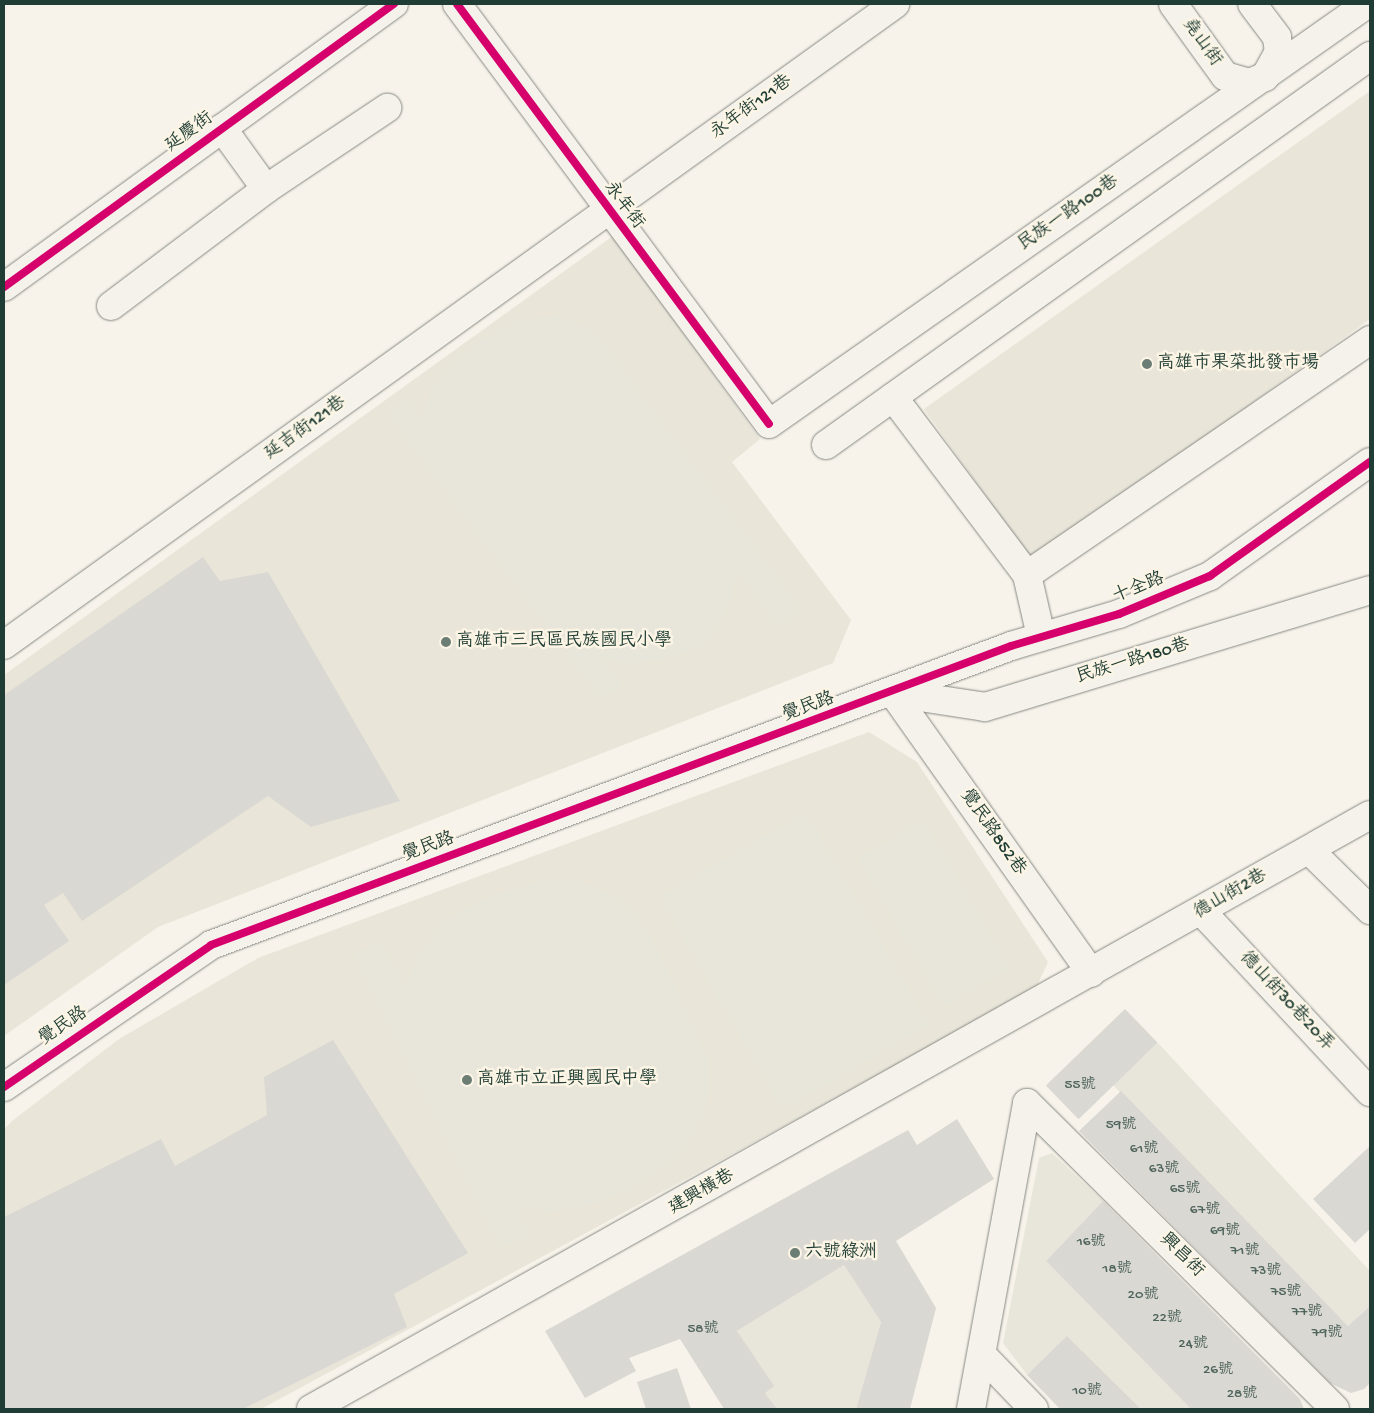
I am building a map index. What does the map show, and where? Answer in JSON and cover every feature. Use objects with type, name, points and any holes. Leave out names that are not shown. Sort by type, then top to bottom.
[{"type":"street","name":"延慶街","points":[[4,288],[394,4]]},
{"type":"street","name":"永年街","points":[[457,4],[609,212],[769,424]]},
{"type":"street","name":"永年街121巷","points":[[609,212],[896,4]]},
{"type":"street","name":"堯山街","points":[[1173,4],[1225,76],[1249,83],[1265,77]]},
{"type":"street","points":[[1252,4],[1277,37],[1276,62],[1265,77],[1290,113]]},
{"type":"street","name":"民族一路100巷","points":[[769,424],[1367,4]]},
{"type":"street","points":[[826,445],[1370,56]]},
{"type":"street","points":[[111,306],[266,189],[387,108]]},
{"type":"street","points":[[222,128],[266,189]]},
{"type":"street","name":"延吉街121巷","points":[[4,645],[609,212]]},
{"type":"street","points":[[1027,575],[1370,340]]},
{"type":"street","points":[[892,397],[1027,575],[1041,636]]},
{"type":"street","name":"十全路","points":[[892,693],[1041,636],[1119,614],[1210,576],[1370,462]]},
{"type":"street","name":"民族一路180巷","points":[[892,693],[985,707],[1370,590]]},
{"type":"street","name":"覺民路852巷","points":[[892,693],[1091,973]]},
{"type":"street","name":"覺民路","points":[[4,1087],[211,945],[892,693]]},
{"type":"street","name":"德山街2巷","points":[[1091,973],[1202,912],[1370,815]]},
{"type":"street","points":[[1309,850],[1370,910]]},
{"type":"street","name":"德山街30巷20弄","points":[[1202,912],[1370,1092]]},
{"type":"street","name":"建興橫巷","points":[[311,1409],[1091,973]]},
{"type":"street","name":"興昌街","points":[[982,1354],[1027,1103],[1335,1409]]},
{"type":"street","points":[[971,1409],[982,1354]]},
{"type":"street","points":[[982,1354],[1034,1409]]},
{"type":"shaded area","name":"高雄市果菜批發市場","points":[[1370,91],[1370,319],[1032,561],[924,409]]},
{"type":"shaded area","name":"高雄市三民區民族國民小學","points":[[613,236],[760,439],[732,462],[851,620],[833,663],[158,927],[4,1036],[4,675]]},
{"type":"shaded area","points":[[561,316],[596,333],[801,609],[778,627],[735,568],[731,600],[718,627],[700,646],[659,660],[625,663],[598,654],[622,685],[601,698],[389,416],[408,399],[422,419],[430,394],[447,368],[473,345],[519,319]]},
{"type":"shaded area","name":"高雄市立正興國民中學","points":[[869,732],[917,762],[1048,962],[1035,990],[261,1409],[4,1409],[4,1129],[12,1121],[119,1039],[258,958]]},
{"type":"shaded area","points":[[806,812],[929,1025],[783,1110],[660,896]]},
{"type":"shaded area","points":[[924,820],[1010,968],[944,1006],[858,858]]},
{"type":"shaded area","points":[[537,882],[582,882],[618,898],[648,930],[708,1059],[707,1103],[692,1139],[665,1167],[627,1192],[586,1206],[546,1212],[514,1203],[530,1237],[500,1247],[353,954],[381,942],[406,988],[418,955],[445,921],[490,896]]},
{"type":"shaded area","points":[[1158,1043],[1370,1271],[1370,1306],[1348,1326],[1113,1085]]},
{"type":"shaded area","points":[[1052,1153],[1103,1201],[1046,1261],[1191,1409],[1141,1409],[1068,1337],[1027,1375],[1003,1343],[1039,1158]]},
{"type":"shaded area","points":[[844,1265],[881,1322],[856,1409],[777,1409],[765,1393],[737,1331]]},
{"type":"building","points":[[203,557],[220,581],[268,572],[400,801],[311,827],[268,796],[82,921],[63,893],[44,905],[69,941],[4,985],[4,695]]},
{"type":"building","points":[[1125,1009],[1158,1043],[1079,1119],[1046,1085]]},
{"type":"building","points":[[333,1040],[468,1253],[394,1294],[407,1327],[243,1409],[4,1409],[4,1217],[161,1139],[175,1166],[267,1115],[264,1077]]},
{"type":"building","points":[[1121,1091],[1348,1326],[1370,1306],[1370,1383],[1364,1389],[1351,1393],[1330,1383],[1079,1131]]},
{"type":"building","name":"六號綠洲","points":[[957,1119],[994,1179],[896,1241],[936,1308],[910,1409],[856,1409],[881,1322],[844,1265],[737,1331],[774,1386],[765,1393],[777,1409],[724,1409],[680,1339],[629,1358],[636,1371],[585,1398],[545,1331],[908,1130],[917,1145]]},
{"type":"building","points":[[1370,1146],[1370,1229],[1355,1243],[1313,1199]]},
{"type":"building","points":[[1103,1201],[1300,1399],[1304,1409],[1191,1409],[1046,1261]]},
{"type":"building","points":[[1067,1336],[1141,1409],[1060,1409],[1027,1375]]},
{"type":"building","points":[[677,1368],[691,1409],[646,1409],[637,1382]]},
{"type":"cycle path","points":[[4,287],[394,4]]},
{"type":"cycle path","points":[[457,4],[769,424]]},
{"type":"cycle path","points":[[4,1087],[211,945],[1011,646],[1119,614],[1210,576],[1370,462]]},
{"type":"place","name":"高雄市果菜批發市場","points":[[1147,364]]},
{"type":"place","name":"高雄市三民區民族國民小學","points":[[446,642]]},
{"type":"place","name":"高雄市立正興國民中學","points":[[467,1080]]},
{"type":"place","name":"六號綠洲","points":[[795,1253]]}]
